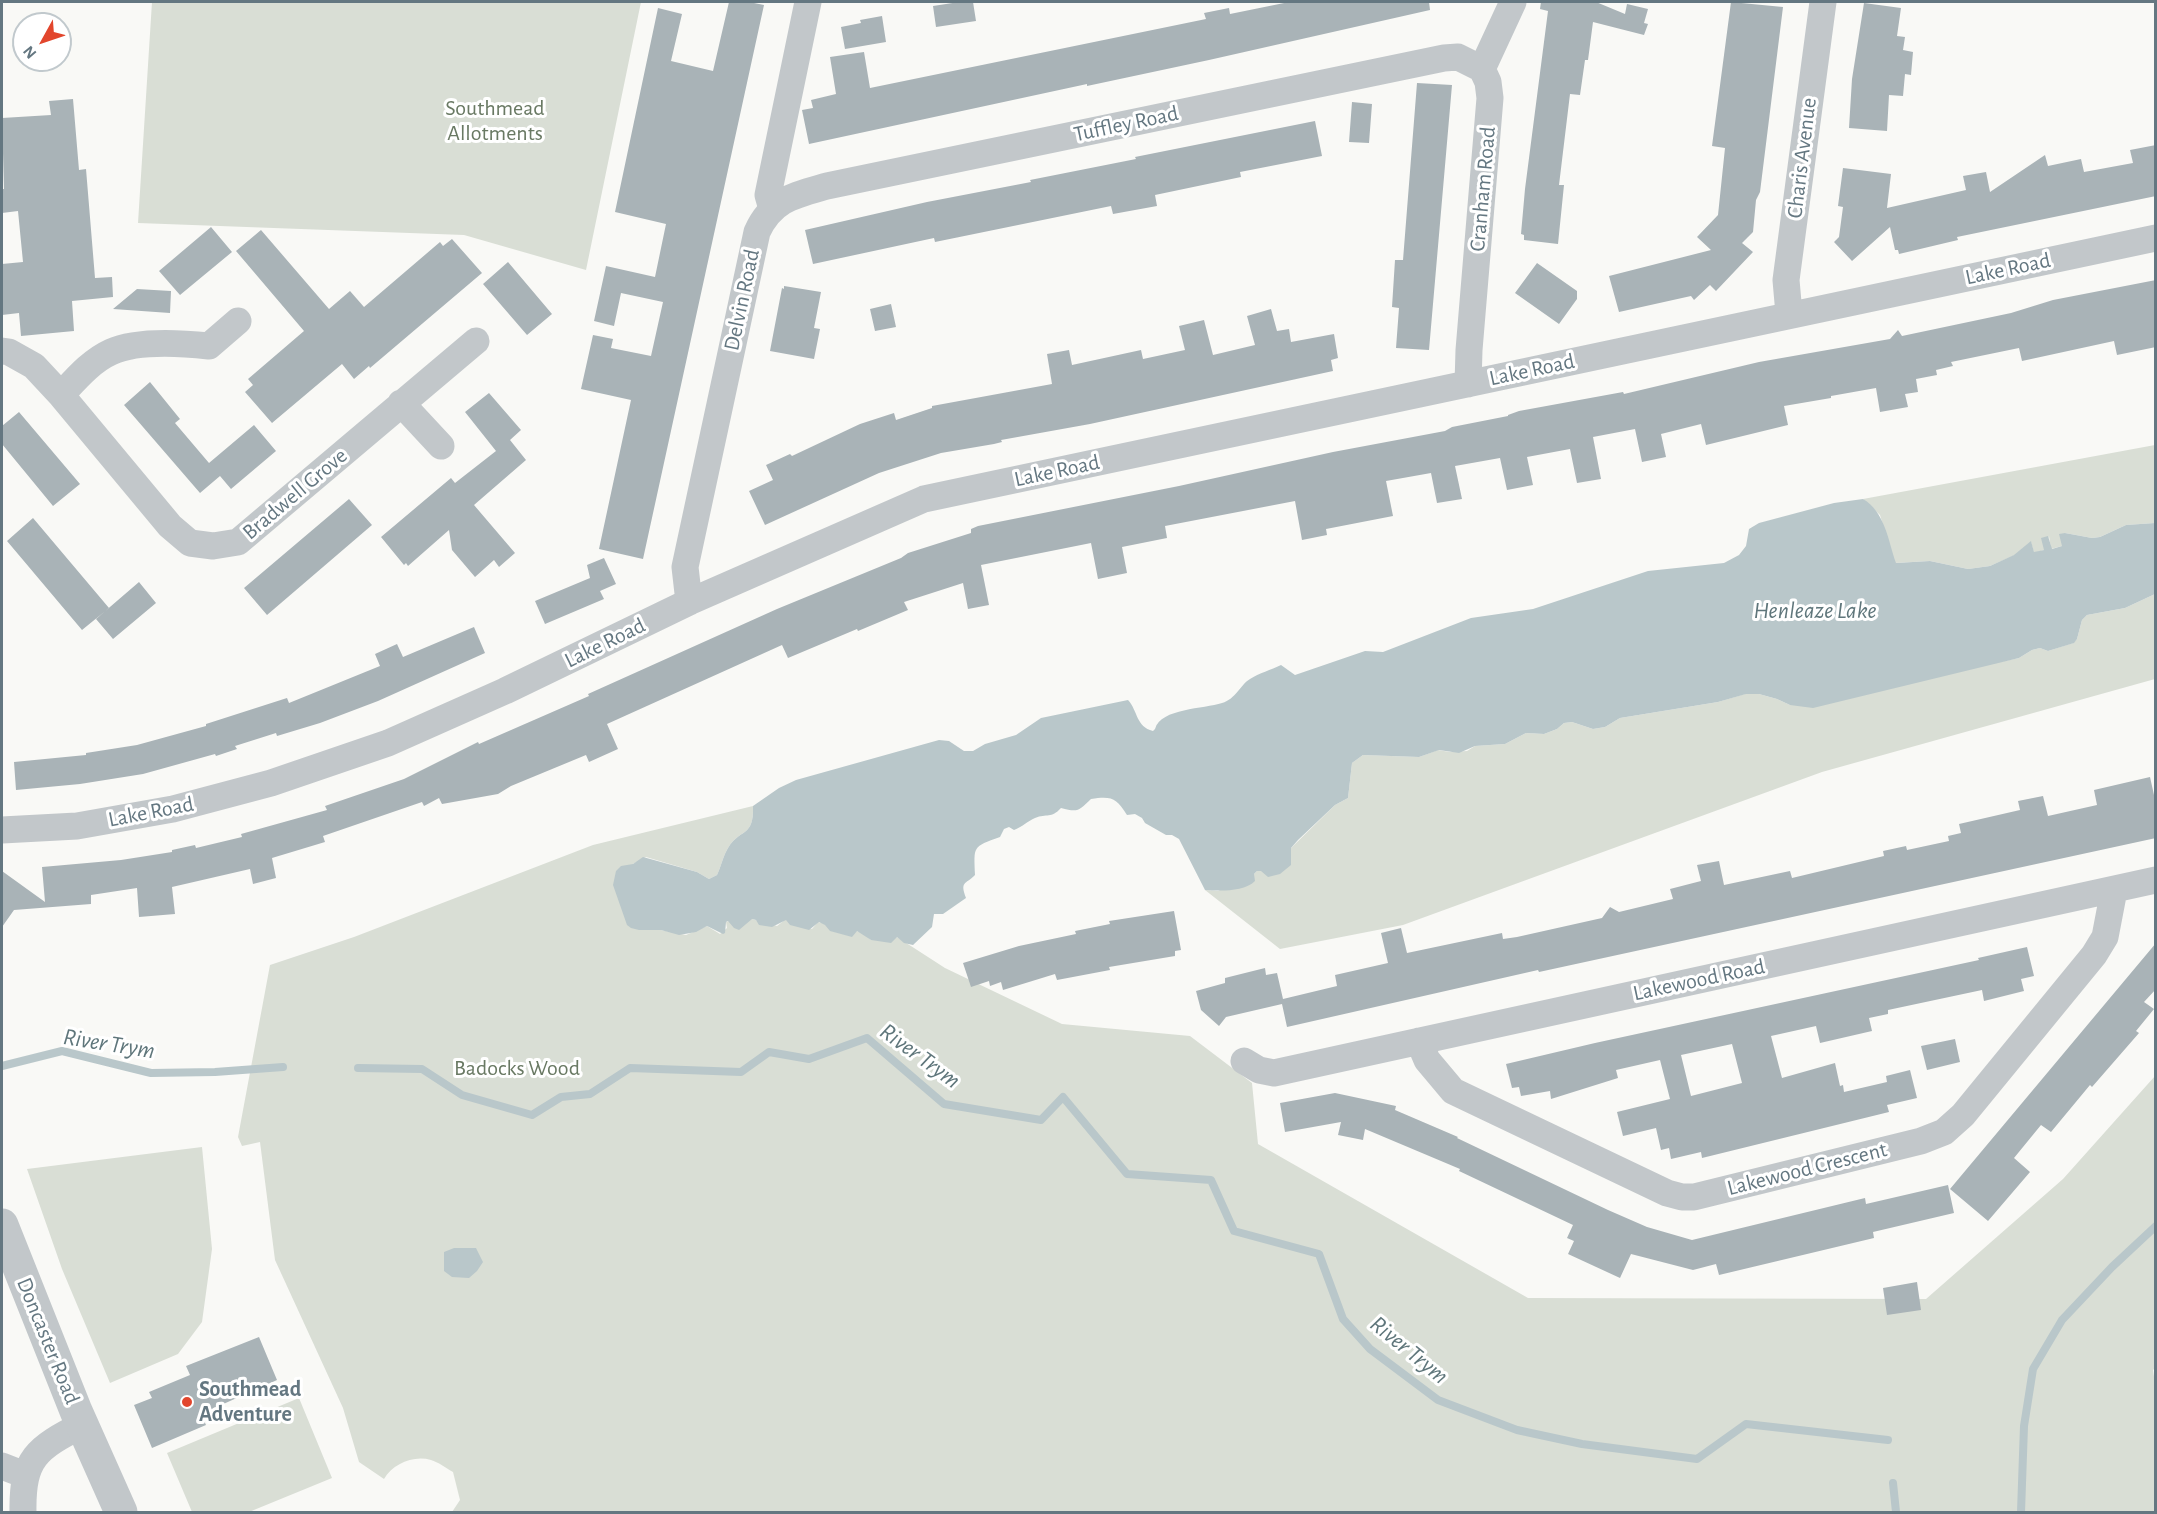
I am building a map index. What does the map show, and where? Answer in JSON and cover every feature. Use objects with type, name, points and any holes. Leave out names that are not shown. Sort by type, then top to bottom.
[{"type":"street","points":[[772,209],[768,195],[808,2]]},
{"type":"street","points":[[1482,69],[1513,2]]},
{"type":"street","name":"Charis Avenue","points":[[1789,314],[1786,280],[1823,2]]},
{"type":"street","name":"Tuffley Road","points":[[772,209],[787,198],[827,186],[1444,58],[1458,57],[1482,69]]},
{"type":"street","name":"Cranham Road","points":[[1468,384],[1490,98],[1488,82],[1482,69]]},
{"type":"street","name":"Delvin Road","points":[[689,602],[685,567],[757,232],[762,220],[772,209]]},
{"type":"street","name":"Lake Road","points":[[2,830],[77,826],[173,809],[271,783],[388,743],[505,691],[689,602],[924,499],[2156,237]]},
{"type":"street","points":[[61,395],[87,368],[110,352],[130,346],[180,343],[209,346],[238,321]]},
{"type":"street","name":"Bradwell Grove","points":[[2,351],[9,352],[34,366],[170,526],[190,543],[213,546],[238,542],[476,341]]},
{"type":"street","points":[[401,403],[441,446]]},
{"type":"street","name":"Lakewood Road","points":[[1244,1061],[1259,1070],[1274,1073],[2156,880]]},
{"type":"street","name":"Lakewood Crescent","points":[[1419,1041],[1427,1060],[1453,1091],[1667,1192],[1682,1197],[1694,1197],[1921,1141],[1944,1132],[1963,1115],[2094,955],[2105,937],[2114,891]]},
{"type":"street","name":"Doncaster Road","points":[[2,1225],[82,1425],[121,1512]]},
{"type":"street","name":"Doncaster Road","points":[[23,1512],[13,1471],[44,1446],[82,1425]]},
{"type":"green space","name":"Southmead Allotments","points":[[152,2],[641,2],[586,270],[464,235],[138,223]]},
{"type":"green space","points":[[2155,445],[2155,523],[2126,525],[2100,537],[2092,538],[2065,533],[2062,546],[2051,549],[2049,536],[2044,550],[2034,553],[2031,542],[2015,555],[1990,566],[1968,569],[1930,561],[1895,563],[1880,515],[1863,499]]},
{"type":"green space","points":[[2155,594],[2155,679],[1822,772],[1403,925],[1280,949],[1205,890],[1218,891],[1261,871],[1291,848],[1335,805],[1348,798],[1352,763],[1363,755],[1419,757],[1438,750],[1467,751],[1475,746],[1505,744],[1526,733],[1544,734],[1557,729],[1564,723],[1572,722],[1593,729],[1605,727],[1620,718],[1718,702],[1745,694],[1759,694],[1790,705],[2019,658],[2040,648],[2048,651],[2073,643],[2077,639],[2082,620],[2087,615],[2125,608]]},
{"type":"green space","name":"Badocks Wood","points":[[753,806],[749,828],[733,842],[726,851],[717,875],[709,879],[697,872],[646,857],[633,864],[639,930],[661,930],[686,935],[707,926],[720,934],[727,928],[726,922],[729,921],[752,919],[777,926],[786,919],[812,929],[818,922],[861,932],[871,940],[897,937],[945,968],[1062,1024],[1190,1036],[1252,1083],[1258,1144],[1528,1298],[1926,1299],[2063,1179],[2155,1076],[2156,1367],[2153,1370],[2156,1390],[2155,1512],[452,1512],[460,1500],[453,1472],[436,1462],[417,1459],[404,1462],[384,1479],[359,1462],[343,1408],[275,1260],[260,1142],[242,1146],[238,1137],[270,965],[354,937],[593,845]]},
{"type":"green space","points":[[202,1147],[212,1249],[202,1322],[178,1354],[110,1383],[62,1269],[27,1169]]},
{"type":"green space","points":[[299,1398],[332,1478],[249,1512],[192,1512],[167,1453]]},
{"type":"water","name":"Henleaze Lake","points":[[1863,499],[1881,519],[1896,563],[1930,561],[1968,569],[1990,566],[2014,555],[2031,541],[2034,552],[2044,550],[2041,538],[2048,536],[2052,549],[2062,546],[2059,534],[2092,538],[2100,537],[2126,525],[2155,523],[2155,594],[2125,608],[2087,615],[2082,620],[2074,643],[2048,651],[2040,648],[2019,658],[1813,708],[1790,705],[1759,694],[1746,694],[1718,702],[1620,718],[1605,727],[1593,729],[1572,722],[1564,723],[1557,729],[1544,734],[1526,733],[1505,744],[1475,746],[1459,753],[1439,750],[1419,757],[1363,755],[1352,763],[1348,798],[1335,805],[1291,848],[1291,865],[1280,874],[1268,877],[1261,871],[1257,871],[1254,874],[1255,881],[1238,889],[1205,890],[1179,839],[1166,835],[1145,823],[1135,814],[1127,815],[1120,805],[1109,798],[1091,799],[1075,810],[1061,808],[1052,815],[1035,818],[1014,830],[1009,827],[1004,829],[1000,837],[980,846],[975,853],[975,875],[966,882],[963,889],[966,898],[943,914],[934,914],[932,927],[913,945],[904,943],[897,937],[891,943],[871,940],[857,931],[852,937],[830,931],[819,922],[809,930],[790,925],[786,920],[772,927],[759,925],[756,920],[752,919],[739,930],[728,921],[723,934],[707,926],[696,932],[679,935],[661,930],[639,930],[627,925],[613,885],[616,871],[621,866],[633,864],[643,857],[697,872],[709,879],[717,875],[728,848],[749,828],[753,806],[779,788],[796,780],[939,740],[949,741],[964,751],[973,751],[985,744],[1016,735],[1041,718],[1128,700],[1143,726],[1153,731],[1159,722],[1174,713],[1227,701],[1250,679],[1281,665],[1295,675],[1365,651],[1383,652],[1471,618],[1533,609],[1648,571],[1724,563],[1739,555],[1746,546],[1749,529],[1759,523],[1834,503]]},
{"type":"water","points":[[454,1248],[476,1248],[483,1262],[469,1278],[452,1277],[444,1271],[444,1252]]},
{"type":"building","points":[[729,2],[764,5],[643,559],[599,549],[631,400],[581,389],[593,335],[613,339],[611,348],[651,356],[663,302],[621,293],[614,326],[594,321],[606,266],[655,277],[666,224],[615,212],[658,8],[682,14],[671,61],[713,71]]},
{"type":"building","points":[[973,2],[976,21],[936,27],[933,6]]},
{"type":"building","points":[[1289,2],[1429,2],[1430,10],[1209,60],[809,144],[802,110],[813,108],[811,100],[836,94],[830,57],[864,52],[870,88],[1206,19],[1204,13],[1229,8],[1230,14]]},
{"type":"building","points":[[1541,2],[1596,2],[1625,14],[1627,4],[1648,9],[1644,23],[1648,24],[1644,35],[1593,22],[1580,95],[1570,94],[1559,185],[1564,185],[1558,244],[1524,240],[1524,235],[1521,234],[1548,11],[1540,9]]},
{"type":"building","points":[[1731,2],[1783,7],[1760,192],[1756,200],[1753,232],[1742,243],[1753,252],[1716,291],[1710,285],[1694,300],[1691,296],[1619,312],[1609,276],[1711,250],[1697,237],[1718,215],[1725,148],[1712,146]]},
{"type":"building","points":[[1864,3],[1901,8],[1897,36],[1905,37],[1903,50],[1913,52],[1911,75],[1905,74],[1903,96],[1889,95],[1887,131],[1849,128],[1852,79]]},
{"type":"building","points":[[882,16],[886,42],[845,49],[841,27],[861,23],[860,20]]},
{"type":"building","points":[[1417,83],[1452,85],[1429,350],[1396,348],[1399,308],[1392,307],[1395,260],[1403,260]]},
{"type":"building","points":[[73,99],[79,170],[86,169],[95,278],[112,277],[113,297],[72,301],[74,331],[21,336],[19,313],[2,315],[2,264],[23,262],[18,211],[2,213],[2,189],[4,189],[2,118],[51,115],[49,101]]},
{"type":"building","points":[[1352,102],[1372,104],[1369,143],[1349,142]]},
{"type":"building","points":[[1315,121],[1322,156],[1240,172],[1241,177],[1155,195],[1157,206],[1113,214],[1111,206],[935,242],[934,238],[813,264],[805,230],[1136,159],[1135,157]]},
{"type":"building","points":[[2156,145],[2156,196],[1957,237],[1958,240],[1899,254],[1898,250],[1895,250],[1890,227],[1852,261],[1834,242],[1839,237],[1843,207],[1838,206],[1843,168],[1891,174],[1887,208],[1966,190],[1963,176],[1986,172],[1990,192],[2045,155],[2048,166],[2081,159],[2084,172],[2133,163],[2130,150]]},
{"type":"building","points":[[211,227],[232,252],[180,295],[159,271]]},
{"type":"building","points":[[261,230],[329,309],[350,291],[364,307],[440,242],[443,246],[452,239],[482,273],[370,368],[369,366],[354,379],[342,364],[272,423],[245,392],[253,385],[248,379],[304,331],[236,251]]},
{"type":"building","points":[[508,262],[552,314],[527,335],[483,284]]},
{"type":"building","points":[[1537,263],[1577,291],[1577,299],[1559,324],[1515,293]]},
{"type":"building","points":[[2156,280],[2156,347],[2117,355],[2114,341],[2022,361],[2019,348],[1951,362],[1953,366],[1936,370],[1937,375],[1916,379],[1918,392],[1905,394],[1908,407],[1880,412],[1876,388],[1831,396],[1831,398],[1784,406],[1788,425],[1706,445],[1701,424],[1661,434],[1666,457],[1642,462],[1635,429],[1593,437],[1601,479],[1577,483],[1570,449],[1527,457],[1533,485],[1507,490],[1500,458],[1455,466],[1462,499],[1437,503],[1431,473],[1386,481],[1393,516],[1326,529],[1327,535],[1302,540],[1295,501],[1165,526],[1167,538],[1122,547],[1127,573],[1098,579],[1091,543],[981,565],[989,605],[968,609],[963,583],[904,602],[908,610],[788,658],[782,645],[607,724],[618,749],[589,762],[586,755],[511,786],[498,794],[442,804],[439,798],[424,806],[422,802],[323,836],[325,842],[272,858],[276,878],[253,884],[250,869],[172,887],[175,914],[139,917],[137,888],[91,895],[91,904],[14,910],[2,927],[2,871],[45,902],[42,867],[121,860],[172,852],[172,850],[195,845],[196,848],[242,837],[241,834],[327,810],[325,806],[404,779],[478,742],[479,744],[589,696],[588,694],[777,609],[901,558],[908,553],[971,533],[971,529],[978,526],[1445,431],[1452,427],[1508,416],[1519,411],[1623,392],[1624,394],[1759,362],[1890,339],[1898,330],[1902,336],[2011,313],[2053,300]]},
{"type":"building","points":[[784,286],[821,292],[814,328],[820,329],[814,359],[770,351]]},
{"type":"building","points":[[137,289],[171,291],[170,313],[113,309]]},
{"type":"building","points":[[891,304],[896,327],[875,331],[870,309]]},
{"type":"building","points":[[1271,309],[1277,331],[1289,329],[1291,342],[1334,334],[1338,358],[1331,360],[1333,371],[1090,424],[941,453],[879,473],[765,525],[749,491],[773,480],[766,465],[790,454],[792,456],[860,424],[894,413],[896,420],[932,408],[932,406],[1052,384],[1047,354],[1069,350],[1072,365],[1141,350],[1143,359],[1185,350],[1179,326],[1204,320],[1213,355],[1255,345],[1247,316]]},
{"type":"building","points":[[150,382],[180,419],[175,423],[209,463],[254,425],[276,451],[231,489],[220,476],[200,493],[124,405]]},
{"type":"building","points":[[489,393],[521,430],[510,440],[526,460],[474,505],[515,553],[499,567],[494,560],[475,577],[452,550],[449,530],[408,566],[406,563],[404,565],[381,537],[451,478],[455,483],[496,451],[465,412]]},
{"type":"building","points":[[19,412],[80,484],[53,506],[2,444],[2,426]]},
{"type":"building","points":[[349,499],[372,525],[267,615],[244,588]]},
{"type":"building","points":[[33,518],[109,608],[82,630],[7,541]]},
{"type":"building","points":[[604,558],[616,584],[600,591],[604,599],[545,624],[535,601],[590,578],[587,565]]},
{"type":"building","points":[[139,582],[156,603],[113,639],[96,619]]},
{"type":"building","points":[[474,627],[485,653],[378,701],[320,723],[277,736],[276,733],[235,746],[237,749],[216,756],[215,754],[143,774],[80,784],[16,790],[14,762],[86,755],[86,753],[137,745],[206,726],[206,724],[287,698],[289,703],[380,666],[375,654],[397,644],[403,657]]},
{"type":"building","points":[[2150,777],[2156,804],[2156,838],[1539,972],[1538,970],[1287,1027],[1282,1004],[1226,1017],[1219,1026],[1201,1010],[1196,991],[1225,983],[1225,978],[1265,968],[1266,975],[1277,973],[1283,999],[1337,986],[1335,975],[1388,963],[1381,933],[1401,928],[1407,953],[1502,933],[1503,939],[1517,937],[1602,918],[1610,907],[1619,912],[1673,899],[1670,889],[1701,881],[1697,865],[1719,861],[1724,885],[1790,871],[1792,878],[1884,856],[1883,851],[1906,846],[1907,850],[1949,841],[1948,836],[1961,833],[1959,824],[2020,810],[2018,801],[2043,796],[2048,816],[2097,805],[2094,790]]},
{"type":"building","points":[[1174,911],[1181,950],[1175,951],[1175,956],[1109,967],[1110,970],[1057,980],[1055,974],[1003,990],[1001,982],[990,986],[989,981],[971,987],[963,963],[1019,946],[1076,934],[1075,931],[1110,924],[1109,921]]},
{"type":"building","points":[[2156,943],[2156,989],[2144,1002],[2154,1009],[2136,1031],[2139,1033],[2092,1087],[2090,1085],[2051,1132],[2041,1125],[2014,1158],[2030,1172],[1988,1221],[1950,1189]]},
{"type":"building","points":[[2027,947],[2034,976],[2021,979],[2024,991],[1984,1001],[1982,990],[1888,1010],[1888,1014],[1869,1018],[1872,1031],[1820,1043],[1816,1026],[1771,1036],[1782,1078],[1835,1063],[1840,1086],[1843,1085],[1844,1092],[1887,1082],[1886,1076],[1910,1070],[1917,1098],[1887,1105],[1889,1112],[1702,1158],[1701,1152],[1671,1159],[1669,1148],[1661,1150],[1656,1128],[1623,1136],[1617,1112],[1670,1099],[1660,1060],[1616,1070],[1618,1078],[1551,1099],[1550,1091],[1521,1096],[1519,1087],[1512,1088],[1506,1064],[1979,960],[1978,958]],"holes":[[[1732,1044],[1742,1083],[1691,1096],[1681,1055]]]},
{"type":"building","points":[[1955,1039],[1960,1062],[1927,1070],[1921,1046]]},
{"type":"building","points":[[1335,1093],[1396,1106],[1395,1110],[1458,1137],[1608,1210],[1647,1227],[1692,1240],[1865,1198],[1866,1204],[1948,1185],[1954,1213],[1873,1232],[1874,1238],[1719,1275],[1716,1264],[1693,1270],[1631,1254],[1620,1278],[1568,1254],[1574,1241],[1567,1238],[1573,1225],[1459,1171],[1460,1169],[1365,1129],[1363,1140],[1338,1135],[1341,1122],[1285,1132],[1280,1103]]},
{"type":"building","points":[[1917,1282],[1921,1310],[1887,1315],[1883,1288]]},
{"type":"building","name":"Southmead Adventure","points":[[259,1337],[277,1380],[201,1414],[206,1425],[152,1448],[134,1405],[152,1398],[149,1392],[190,1375],[186,1366]]},
{"type":"waterway","name":"River Trym","points":[[358,1068],[422,1069],[462,1095],[532,1115],[561,1097],[590,1094],[630,1068],[741,1072],[769,1052],[809,1059],[867,1038],[944,1104],[1041,1120],[1063,1097],[1127,1174],[1211,1180],[1234,1231],[1319,1254],[1343,1319],[1370,1349],[1438,1400],[1517,1430],[1582,1444],[1697,1459],[1746,1424],[1888,1440]]},
{"type":"waterway","name":"River Trym","points":[[2,1066],[62,1051],[151,1073],[215,1072],[283,1067]]},
{"type":"waterway","points":[[2021,1512],[2024,1426],[2033,1369],[2062,1320],[2112,1267],[2156,1226]]},
{"type":"waterway","name":"River Trym","points":[[1893,1483],[1896,1512]]},
{"type":"place","name":"Southmead Adventure","points":[[187,1402]]}]
